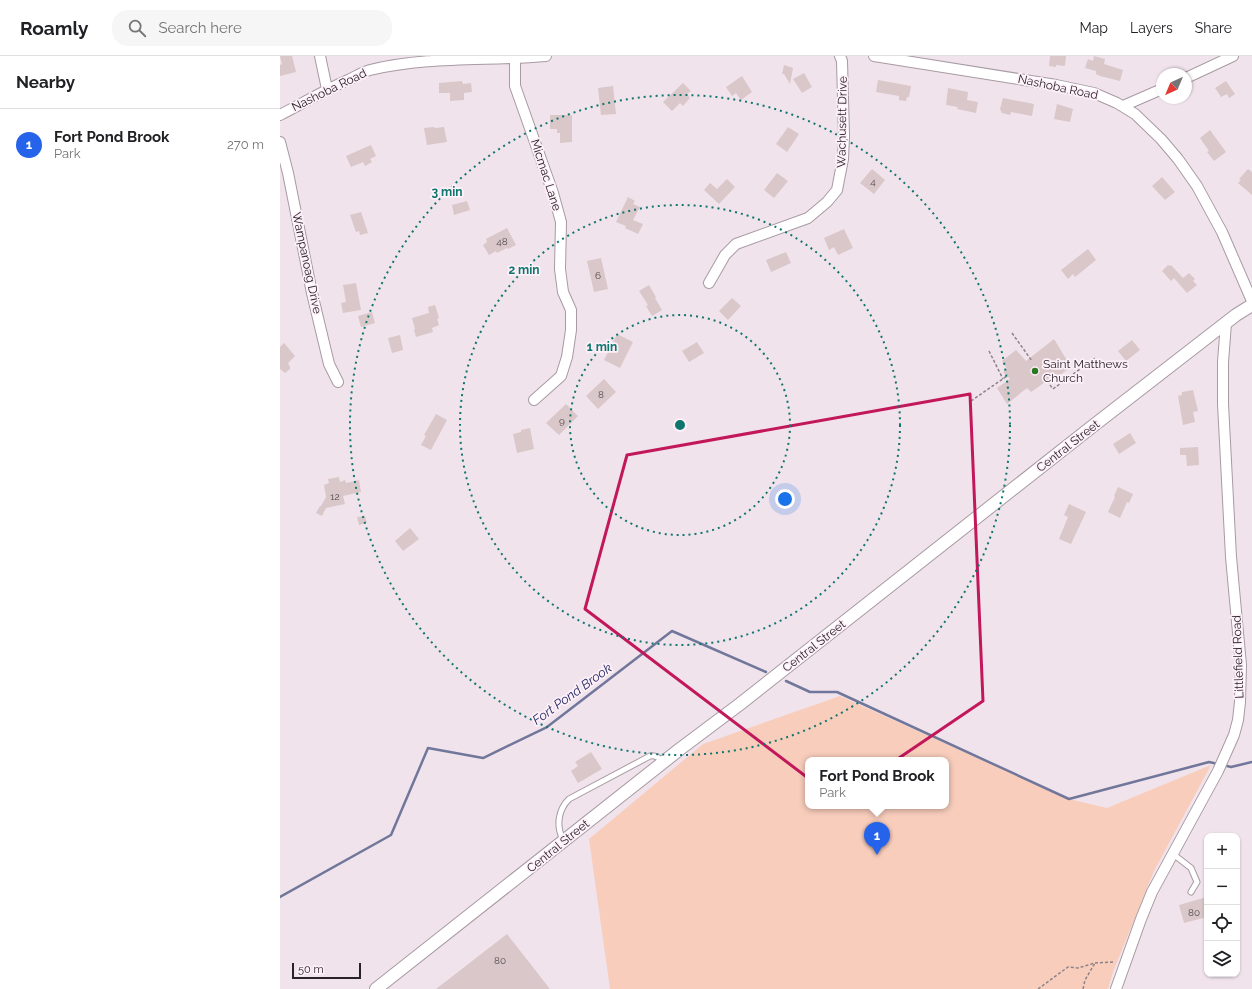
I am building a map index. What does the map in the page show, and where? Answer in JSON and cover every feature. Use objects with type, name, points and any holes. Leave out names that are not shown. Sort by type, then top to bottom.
[{"type":"street","points":[[320,56],[327,89]]},
{"type":"street","name":"Nashoba Road","points":[[280,115],[327,89],[368,70],[428,60],[546,56]]},
{"type":"street","name":"Wachusett Drive","points":[[709,283],[725,255],[736,244],[808,218],[827,202],[837,190],[843,159],[844,136],[842,61],[840,56]]},
{"type":"street","name":"Nashoba Road","points":[[874,56],[1056,85],[1094,93],[1123,106],[1135,114],[1161,139],[1188,172],[1208,206],[1252,302]]},
{"type":"street","points":[[1192,75],[1233,56]]},
{"type":"street","name":"Micmac Lane","points":[[515,58],[515,86],[553,193],[561,222],[560,269],[563,292],[570,310],[571,330],[567,357],[561,376],[534,400]]},
{"type":"street","points":[[1123,106],[1156,92]]},
{"type":"street","name":"Wampanoag Drive","points":[[280,142],[312,293],[329,364],[338,382]]},
{"type":"street","name":"Central Street","points":[[376,989],[1226,323],[1252,305]]},
{"type":"street","name":"Littlefield Road","points":[[1116,989],[1125,961],[1152,892],[1218,771],[1234,735],[1238,720],[1241,665],[1231,557],[1223,404],[1223,362],[1226,323]]},
{"type":"lane","points":[[564,841],[560,832],[559,821],[563,808],[570,799],[650,756],[659,758],[664,763]]},
{"type":"lane","points":[[1173,854],[1191,868],[1197,882],[1191,892]]},
{"type":"path","points":[[1012,333],[1032,361]]},
{"type":"path","points":[[989,351],[1004,379]]},
{"type":"path","points":[[1047,381],[1053,389],[1095,358]]},
{"type":"path","points":[[971,401],[1007,376]]},
{"type":"path","points":[[1038,989],[1068,967],[1078,968],[1096,962],[1125,961]]},
{"type":"path","points":[[1082,989],[1084,980],[1096,962]]},
{"type":"highlighted area","points":[[970,394],[983,701],[837,800],[585,609],[627,455]]},
{"type":"shaded area","points":[[840,696],[1069,799],[1107,808],[1211,765],[1154,871],[1113,972],[1108,989],[610,989],[589,839],[703,744]]},
{"type":"building","points":[[280,56],[292,56],[296,72],[280,76],[280,65],[282,64]]},
{"type":"building","points":[[1050,56],[1066,56],[1065,66],[1049,66]]},
{"type":"building","points":[[1094,56],[1105,59],[1104,64],[1123,70],[1120,81],[1100,76],[1096,74],[1096,71],[1085,68],[1088,59],[1093,61]]},
{"type":"building","points":[[784,65],[793,68],[790,84],[784,74],[782,74]]},
{"type":"building","points":[[804,73],[812,87],[802,93],[793,79]]},
{"type":"building","points":[[742,76],[752,92],[741,100],[736,93],[732,96],[726,87]]},
{"type":"building","points":[[878,80],[911,86],[909,97],[907,97],[906,101],[899,100],[899,96],[876,92]]},
{"type":"building","points":[[462,81],[463,84],[471,83],[472,92],[464,93],[464,100],[450,101],[450,93],[439,93],[439,83]]},
{"type":"building","points":[[1226,81],[1235,94],[1229,98],[1227,94],[1221,97],[1215,88]]},
{"type":"building","points":[[683,83],[691,91],[687,94],[690,98],[683,106],[680,103],[672,111],[663,102]]},
{"type":"building","points":[[613,86],[616,114],[601,115],[598,88]]},
{"type":"building","points":[[948,88],[968,92],[967,100],[978,102],[976,113],[946,105]]},
{"type":"building","points":[[1003,98],[1034,104],[1032,116],[1011,112],[1010,115],[1002,113],[1000,109]]},
{"type":"building","points":[[1057,104],[1073,109],[1070,122],[1054,119]]},
{"type":"building","points":[[550,115],[572,115],[572,142],[560,143],[560,133],[557,133],[557,129],[550,129]]},
{"type":"building","points":[[444,127],[447,142],[427,145],[424,128]]},
{"type":"building","points":[[788,127],[799,134],[787,152],[776,144]]},
{"type":"building","points":[[1210,130],[1226,152],[1214,161],[1207,152],[1209,151],[1200,138]]},
{"type":"building","points":[[371,145],[376,156],[370,159],[372,162],[365,166],[363,162],[351,167],[346,156]]},
{"type":"building","points":[[872,169],[885,180],[874,194],[860,183]]},
{"type":"building","points":[[1248,169],[1252,172],[1252,195],[1238,183],[1241,180],[1239,179]]},
{"type":"building","points":[[777,173],[788,181],[774,198],[764,190]]},
{"type":"building","points":[[1162,177],[1175,192],[1165,200],[1152,186]]},
{"type":"building","points":[[727,179],[735,187],[719,204],[704,190],[710,183],[717,189]]},
{"type":"building","points":[[628,197],[635,201],[633,204],[640,207],[633,220],[643,224],[638,234],[625,228],[626,226],[616,222]]},
{"type":"building","points":[[467,201],[470,210],[454,215],[452,205]]},
{"type":"building","points":[[361,212],[368,233],[360,235],[359,231],[356,232],[350,215]]},
{"type":"building","points":[[507,228],[516,245],[497,253],[496,251],[489,255],[483,245],[487,242],[486,239]]},
{"type":"building","points":[[844,229],[853,248],[838,255],[834,247],[829,250],[824,238]]},
{"type":"building","points":[[1088,249],[1096,260],[1075,277],[1073,274],[1068,279],[1061,270]]},
{"type":"building","points":[[786,252],[791,263],[771,272],[766,260]]},
{"type":"building","points":[[601,258],[608,289],[594,292],[587,261]]},
{"type":"building","points":[[1168,265],[1171,265],[1183,278],[1189,273],[1195,279],[1193,281],[1197,285],[1187,293],[1174,278],[1171,281],[1162,271]]},
{"type":"building","points":[[356,283],[361,310],[343,313],[341,303],[346,302],[343,285]]},
{"type":"building","points":[[649,285],[662,310],[652,316],[646,306],[648,305],[639,291]]},
{"type":"building","points":[[732,298],[741,306],[728,320],[719,311]]},
{"type":"building","points":[[435,305],[439,318],[437,319],[439,325],[432,328],[433,332],[416,337],[412,318],[429,313],[428,307]]},
{"type":"building","points":[[372,312],[375,323],[361,327],[358,316]]},
{"type":"building","points":[[617,334],[633,342],[620,368],[604,360]]},
{"type":"building","points":[[400,335],[403,350],[392,353],[388,338]]},
{"type":"building","name":"Saint Matthews Church","points":[[1054,339],[1071,367],[1053,380],[1051,378],[1031,392],[1027,388],[1007,404],[997,388],[1010,379],[1003,372],[1007,369],[1002,361],[1016,350],[1026,361]]},
{"type":"building","points":[[1132,340],[1140,350],[1126,361],[1118,351]]},
{"type":"building","points":[[697,342],[704,353],[689,362],[682,351]]},
{"type":"building","points":[[284,343],[295,356],[288,363],[290,369],[285,373],[280,369],[280,347]]},
{"type":"building","points":[[604,379],[616,392],[598,409],[586,396]]},
{"type":"building","points":[[1193,390],[1198,411],[1193,412],[1195,422],[1183,425],[1178,396],[1182,395],[1182,392]]},
{"type":"building","points":[[566,404],[578,416],[559,435],[546,423]]},
{"type":"building","points":[[436,414],[447,420],[431,450],[421,445],[426,436],[424,435]]},
{"type":"building","points":[[530,428],[534,449],[517,453],[513,434]]},
{"type":"building","points":[[1130,433],[1136,443],[1119,454],[1113,444]]},
{"type":"building","points":[[1198,447],[1199,465],[1187,466],[1186,455],[1180,455],[1180,448]]},
{"type":"building","points":[[339,477],[340,482],[345,480],[346,483],[359,480],[361,492],[343,496],[345,504],[326,508],[322,516],[316,513],[326,497],[324,485],[329,483],[328,479]]},
{"type":"building","points":[[1118,487],[1133,494],[1129,503],[1127,502],[1120,518],[1108,512]]},
{"type":"building","points":[[1069,504],[1086,512],[1071,544],[1059,539],[1068,517],[1064,515]]},
{"type":"building","points":[[365,516],[367,523],[359,525],[357,517]]},
{"type":"building","points":[[410,528],[419,539],[403,551],[395,541]]},
{"type":"building","points":[[591,752],[602,769],[578,783],[571,771],[578,766],[575,762]]},
{"type":"building","points":[[1204,898],[1204,918],[1184,923],[1179,905]]},
{"type":"building","points":[[507,934],[550,989],[436,989]]},
{"type":"waterway","name":"Fort Pond Brook","points":[[280,897],[391,835],[428,748],[483,758],[547,727],[672,631],[766,672]]},
{"type":"waterway","name":"Fort Pond Brook","points":[[786,681],[810,692],[837,692],[1069,799],[1209,762],[1218,764]]},
{"type":"waterway","name":"Fort Pond Brook","points":[[1223,765],[1231,767],[1252,762]]},
{"type":"place","name":"Saint Matthews Church","points":[[1035,371]]},
{"type":"place","name":"Fort Pond Brook","points":[[877,855]]}]
